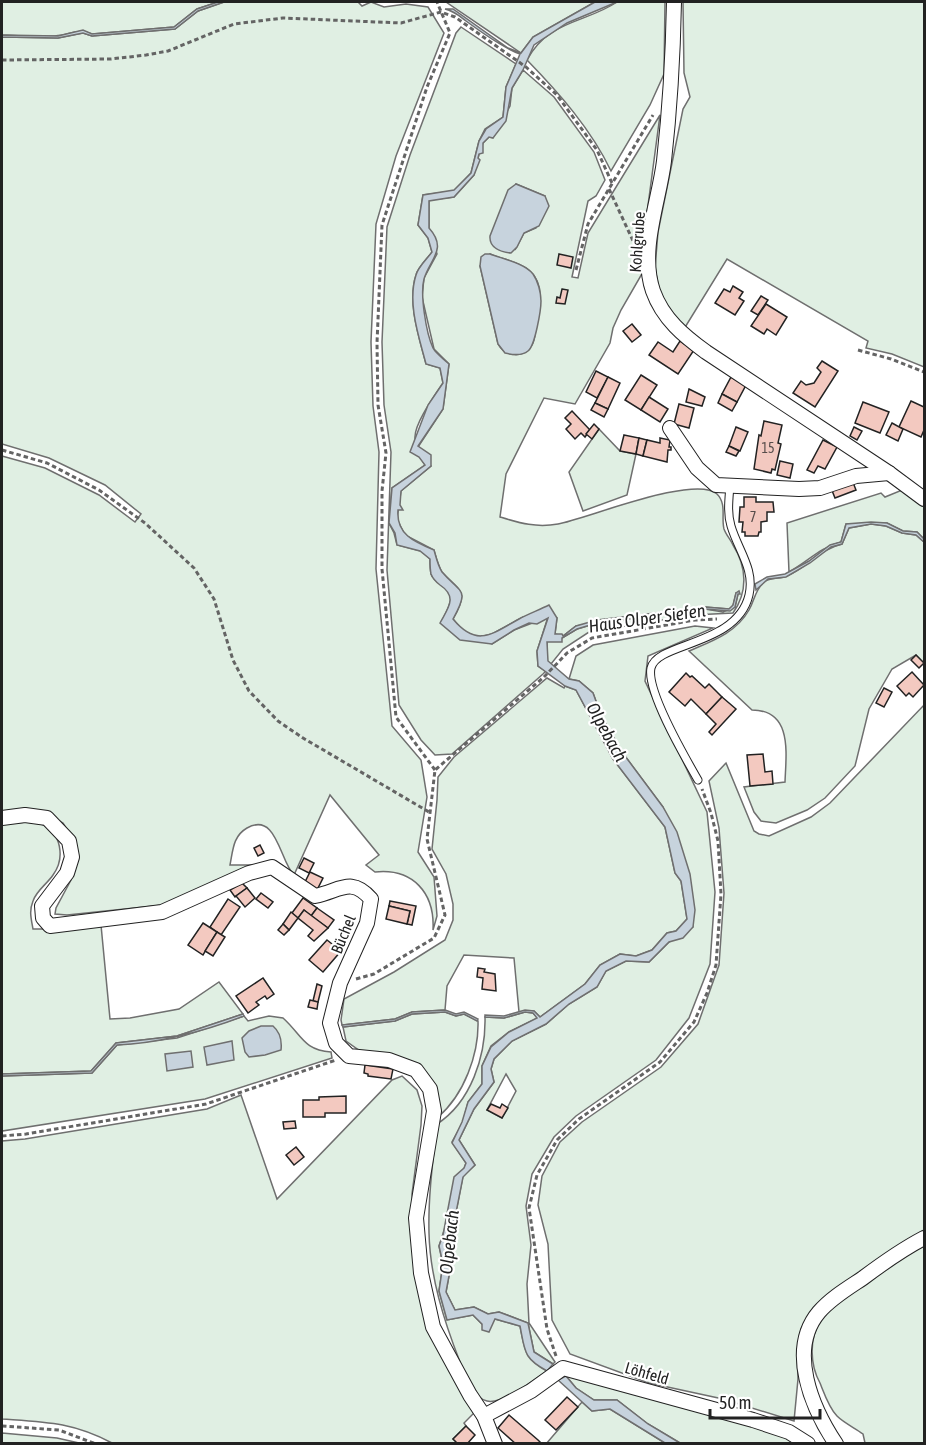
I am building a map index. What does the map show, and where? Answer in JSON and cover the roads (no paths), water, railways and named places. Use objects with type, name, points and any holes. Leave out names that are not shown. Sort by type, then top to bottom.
[{"type":"street","name":"Kohlgrube","points":[[674,2],[673,60],[663,161],[650,237],[648,272],[653,292],[664,314],[682,335],[889,473],[924,499]]},
{"type":"street","points":[[670,428],[697,468],[716,485],[820,488],[856,476],[889,473]]},
{"type":"street","name":"Büchel","points":[[2,818],[24,815],[47,818],[69,841],[72,856],[67,873],[42,906],[43,918],[50,927],[162,912],[249,873],[272,867],[315,896],[350,885],[363,890],[371,900],[367,923],[339,983],[330,1023],[336,1043],[349,1056],[389,1060],[416,1070],[430,1089],[434,1111],[416,1218],[421,1273],[433,1327],[484,1416]]},
{"type":"street","points":[[836,1443],[815,1407],[805,1371],[804,1349],[808,1328],[832,1299],[905,1248],[924,1238]]},
{"type":"street","name":"Löhfeld","points":[[484,1416],[531,1391],[558,1372],[753,1420],[789,1431],[808,1443]]},
{"type":"street","points":[[484,1416],[495,1443]]},
{"type":"lane","points":[[698,780],[670,726],[652,684],[651,668],[654,661],[662,655],[715,634],[736,618],[744,607],[749,595],[750,578],[748,563],[731,525],[728,506],[730,485]]},
{"type":"water","points":[[224,2],[198,11],[175,29],[92,36],[83,33],[58,38],[2,37],[2,35],[58,36],[83,30],[92,34],[174,27],[197,9]]},
{"type":"water","name":"Olpebach","points":[[595,2],[617,2],[567,23],[534,45],[512,88],[506,121],[493,138],[489,137],[483,143],[483,153],[479,154],[480,160],[474,175],[454,197],[429,201],[429,228],[437,242],[437,248],[424,279],[424,314],[433,348],[449,364],[443,409],[418,446],[431,455],[431,466],[401,491],[400,505],[403,510],[398,510],[398,518],[403,531],[413,540],[434,550],[442,572],[461,592],[461,602],[453,619],[462,628],[477,636],[493,633],[549,605],[557,618],[555,634],[563,636],[576,626],[597,620],[705,607],[729,609],[733,605],[736,593],[739,591],[740,594],[738,594],[735,607],[730,611],[705,609],[597,623],[577,629],[562,638],[562,642],[547,642],[548,661],[569,679],[579,681],[593,693],[601,715],[622,752],[663,807],[677,832],[690,874],[695,910],[693,927],[683,938],[669,942],[649,962],[626,961],[606,971],[597,987],[569,1004],[546,1024],[512,1041],[494,1059],[491,1069],[494,1082],[474,1109],[459,1140],[475,1165],[463,1177],[449,1248],[451,1265],[446,1292],[455,1310],[474,1307],[488,1314],[499,1312],[528,1323],[534,1352],[553,1364],[547,1371],[533,1362],[526,1353],[520,1326],[495,1319],[489,1332],[482,1330],[482,1324],[473,1315],[447,1320],[439,1291],[443,1264],[439,1246],[454,1177],[466,1163],[452,1143],[468,1102],[482,1084],[482,1066],[491,1047],[509,1032],[537,1018],[533,1013],[525,1012],[504,1018],[485,1017],[485,1015],[504,1016],[525,1010],[534,1011],[540,1017],[585,984],[600,965],[620,954],[636,956],[652,950],[667,933],[676,931],[687,919],[681,881],[675,873],[665,827],[613,759],[576,690],[565,686],[538,666],[537,651],[548,618],[537,624],[529,623],[492,644],[460,640],[440,623],[450,603],[450,598],[445,589],[432,576],[430,559],[420,551],[397,545],[395,533],[389,523],[392,488],[425,465],[419,457],[410,452],[428,405],[443,383],[440,368],[426,364],[413,308],[416,275],[432,252],[428,238],[418,225],[423,195],[454,190],[471,173],[479,141],[486,129],[503,117],[506,87],[520,54],[499,44],[445,9],[453,9],[508,48],[521,53],[533,37]]},
{"type":"water","points":[[516,184],[545,196],[549,206],[539,226],[524,233],[511,253],[491,244],[490,236],[508,190]]},
{"type":"water","points":[[485,254],[524,267],[533,274],[538,284],[541,301],[537,328],[531,348],[523,354],[505,353],[498,344],[480,266],[481,257]]},
{"type":"water","points":[[887,523],[903,531],[917,532],[924,542],[916,535],[902,533],[886,526],[871,524],[849,528],[842,544],[831,547],[786,577],[768,579],[756,590],[755,584],[767,577],[785,574],[809,561],[830,545],[841,542],[846,524]]},
{"type":"water","points":[[445,1010],[456,1014],[464,1012],[478,1019],[477,1021],[464,1014],[456,1016],[445,1012],[412,1014],[395,1021],[343,1027],[342,1025],[395,1019],[412,1012]]},
{"type":"water","points":[[243,1014],[244,1016],[228,1022],[182,1036],[117,1045],[92,1073],[2,1076],[2,1074],[91,1071],[116,1043],[177,1036]]},
{"type":"water","points":[[261,1026],[275,1028],[280,1037],[281,1050],[249,1057],[245,1052],[242,1038],[249,1031]]},
{"type":"water","points":[[232,1041],[234,1060],[207,1065],[204,1047]]},
{"type":"water","points":[[191,1051],[193,1067],[167,1071],[165,1054]]},
{"type":"water","points":[[566,1376],[576,1388],[594,1400],[617,1400],[648,1424],[680,1443],[665,1443],[610,1409],[592,1411],[558,1380]]},
{"type":"water label","name":"Haus Olper Siefen","points":[[647,618]]}]
